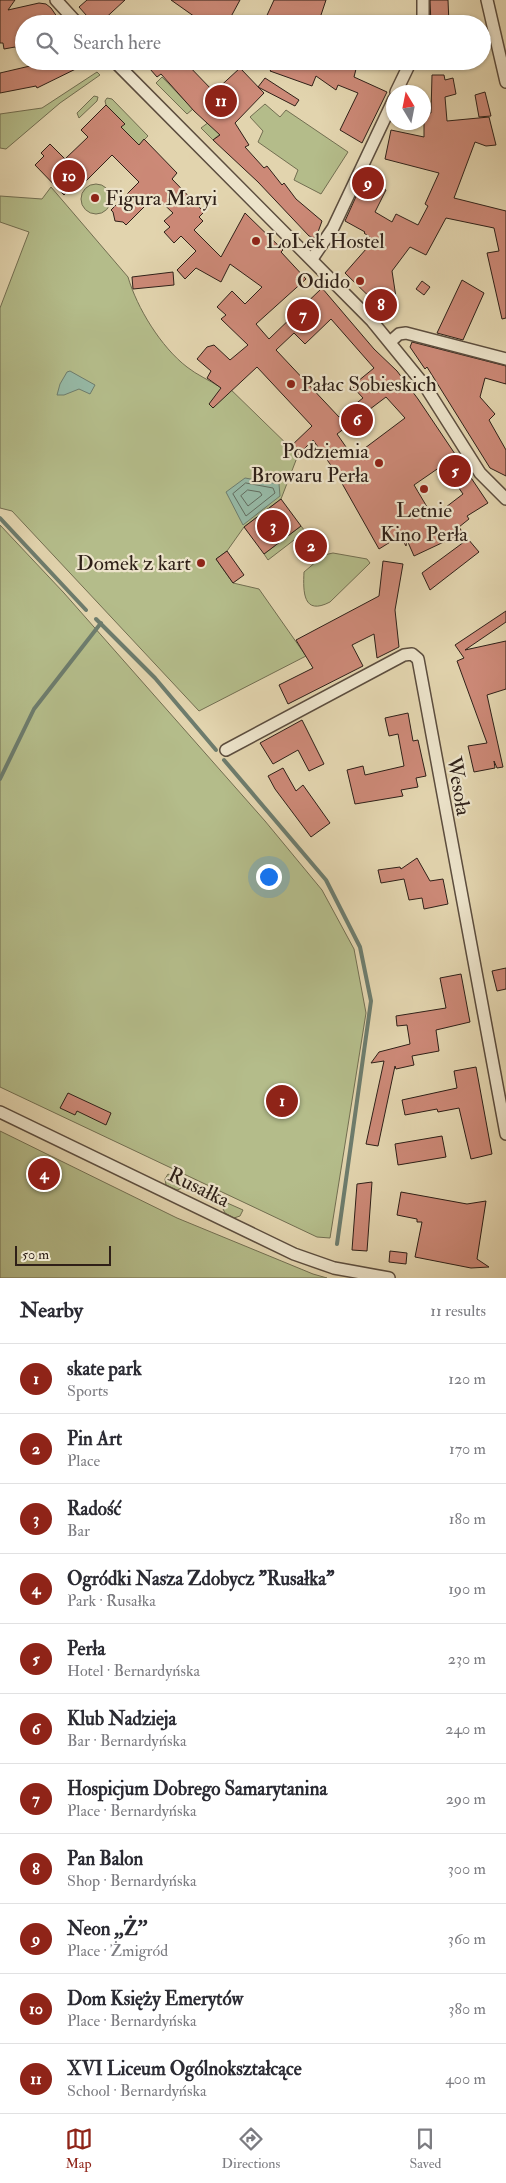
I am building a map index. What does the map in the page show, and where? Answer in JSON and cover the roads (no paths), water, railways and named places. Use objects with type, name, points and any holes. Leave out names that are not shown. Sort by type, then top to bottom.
[{"type":"street","points":[[56,0],[70,15]]},
{"type":"street","points":[[423,0],[423,15]]},
{"type":"street","points":[[487,0],[490,15]]},
{"type":"street","points":[[491,17],[506,82]]},
{"type":"street","points":[[123,70],[312,259],[390,342],[425,386],[480,472],[506,498]]},
{"type":"street","points":[[399,85],[407,70]]},
{"type":"street","points":[[312,259],[333,228],[386,116]]},
{"type":"street","points":[[390,342],[399,334],[406,333],[506,359]]},
{"type":"street","name":"Wesoła","points":[[226,750],[404,655],[412,654],[418,659],[506,1134]]},
{"type":"street","name":"Rusałka","points":[[0,1112],[294,1254],[334,1268],[389,1278]]},
{"type":"water","points":[[70,371],[95,385],[90,394],[79,389],[64,395],[57,395],[60,384],[67,372]]},
{"type":"water","points":[[245,478],[279,484],[280,496],[243,525],[226,492]]},
{"type":"waterway","points":[[0,518],[86,610]]},
{"type":"waterway","points":[[96,619],[155,678],[216,750]]},
{"type":"waterway","points":[[0,779],[34,709],[101,623]]},
{"type":"waterway","points":[[224,760],[326,880],[360,947],[371,1001],[337,1244]]},
{"type":"place","name":"XVI Liceum Ogólnokształcące","points":[[221,101]]},
{"type":"place","name":"Dom Księży Emerytów","points":[[69,176]]},
{"type":"place","name":"Neon ,,Ż''","points":[[368,183]]},
{"type":"place","name":"Figura Maryi","points":[[95,198]]},
{"type":"place","name":"LoLek Hostel","points":[[256,241]]},
{"type":"place","name":"Odido","points":[[360,281]]},
{"type":"place","name":"Pan Balon","points":[[381,305]]},
{"type":"place","name":"Hospicjum Dobrego Samarytanina","points":[[303,315]]},
{"type":"place","name":"Pałac Sobieskich","points":[[291,384]]},
{"type":"place","name":"Klub Nadzieja","points":[[357,420]]},
{"type":"place","name":"Podziemia Browaru Perła","points":[[379,463]]},
{"type":"place","name":"Perła","points":[[455,471]]},
{"type":"place","name":"Letnie Kino Perła","points":[[424,489]]},
{"type":"place","name":"Radość","points":[[273,526]]},
{"type":"place","name":"Pin Art","points":[[311,546]]},
{"type":"place","name":"Domek z kart","points":[[201,563]]},
{"type":"place","name":"skate park","points":[[282,1101]]},
{"type":"place","name":"Ogródki Nasza Zdobycz \"Rusałka\"","points":[[44,1174]]}]
